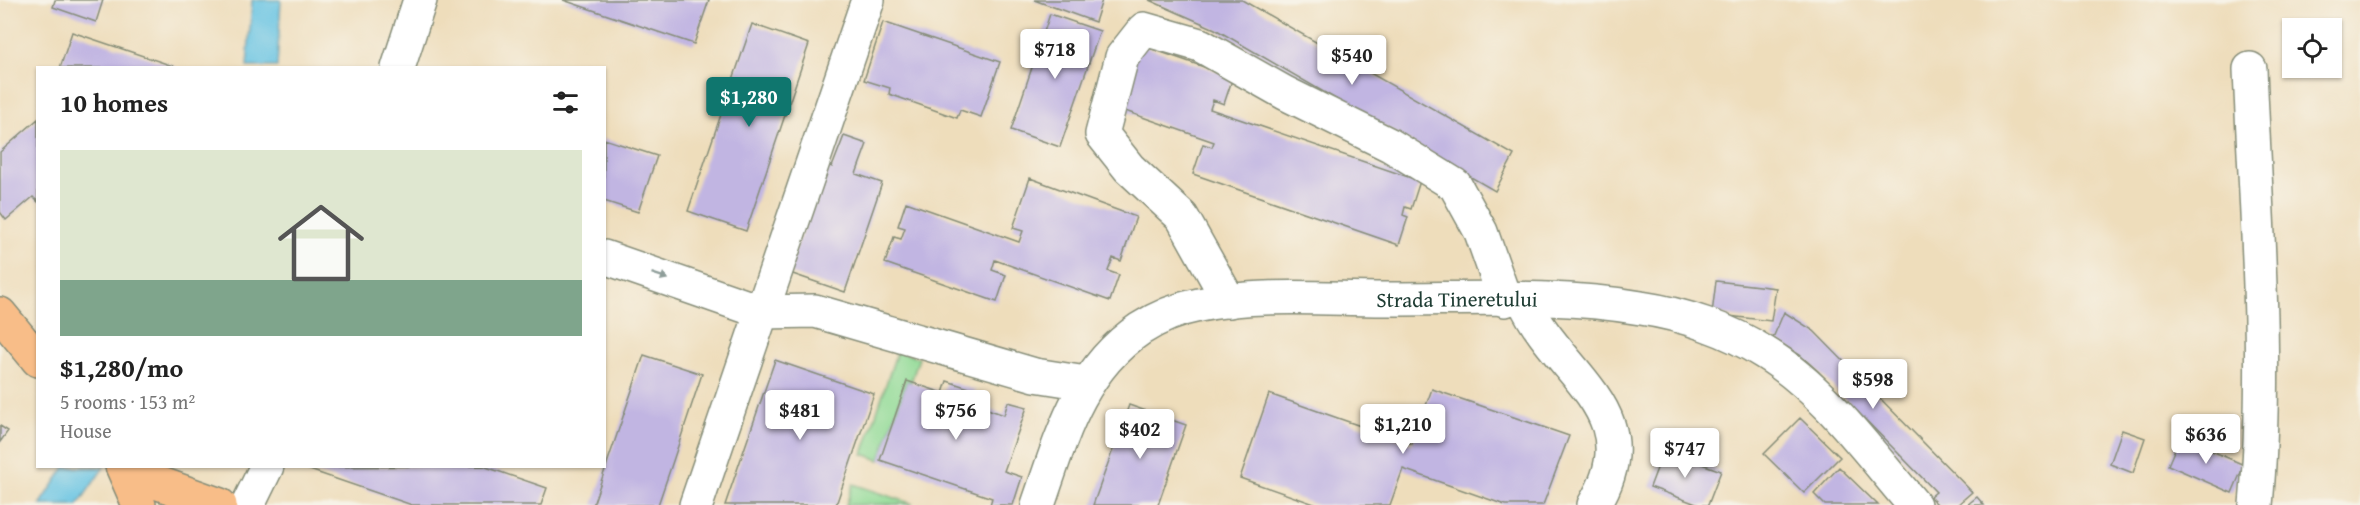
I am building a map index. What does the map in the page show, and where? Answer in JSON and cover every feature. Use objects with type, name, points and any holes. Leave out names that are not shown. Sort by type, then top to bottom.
[{"type":"main road","points":[[0,314],[36,358]]},
{"type":"main road","points":[[124,469],[139,505]]},
{"type":"main road","points":[[124,469],[220,505]]},
{"type":"street","points":[[399,66],[420,0]]},
{"type":"street","points":[[696,505],[868,0]]},
{"type":"street","points":[[1229,301],[1182,217],[1129,168],[1102,134],[1122,57],[1144,29],[1200,45],[1285,93],[1390,145],[1455,185],[1515,300],[1591,392],[1608,418],[1613,443],[1609,470],[1594,505]]},
{"type":"street","points":[[2250,69],[2261,326],[2260,462],[2256,505]]},
{"type":"street","points":[[606,258],[762,312],[814,310],[1035,375],[1086,383]]},
{"type":"street","name":"Strada Tineretului","points":[[1038,505],[1074,406],[1086,383],[1108,356],[1140,329],[1168,314],[1197,305],[1229,301],[1316,298],[1588,302],[1642,308],[1684,318],[1728,334],[1765,352],[1801,380],[1848,428],[1914,505]]},
{"type":"street","points":[[248,505],[266,468]]},
{"type":"green space","points":[[897,351],[919,358],[911,382],[907,381],[880,460],[863,454]]},
{"type":"green space","points":[[853,484],[913,504],[846,505]]},
{"type":"water","points":[[252,0],[281,0],[277,66],[247,66]]},
{"type":"water","points":[[64,468],[103,468],[78,505],[40,505]]},
{"type":"building","points":[[55,0],[103,0],[96,22],[53,7]]},
{"type":"building","points":[[563,0],[709,0],[694,44]]},
{"type":"building","points":[[1034,0],[1102,0],[1095,22]]},
{"type":"building","points":[[1149,0],[1242,0],[1514,155],[1495,191],[1215,29]]},
{"type":"building","points":[[1050,14],[1100,31],[1060,147],[1011,130]]},
{"type":"building","points":[[883,22],[1000,62],[981,117],[960,110],[957,118],[889,94],[890,88],[864,80]]},
{"type":"building","points":[[752,24],[809,44],[746,231],[688,211]]},
{"type":"building","points":[[72,32],[173,66],[61,66]]},
{"type":"building","points":[[1126,40],[1233,77],[1224,104],[1213,100],[1210,109],[1420,181],[1411,209],[1405,207],[1403,215],[1408,217],[1399,245],[1193,174],[1203,144],[1212,147],[1214,142],[1105,104]]},
{"type":"building","points":[[36,121],[36,200],[33,197],[6,220],[0,212],[0,152]]},
{"type":"building","points":[[844,136],[867,144],[856,174],[882,183],[845,292],[787,272],[828,165],[832,167]]},
{"type":"building","points":[[606,140],[657,156],[638,212],[606,202]]},
{"type":"building","points":[[1030,178],[1136,217],[1121,261],[1113,258],[1108,271],[1119,275],[1110,301],[995,260],[992,270],[1006,275],[997,302],[885,263],[894,237],[901,239],[905,228],[898,226],[906,202],[1019,242],[1023,231],[1013,228]]},
{"type":"building","points":[[1716,281],[1776,288],[1771,321],[1712,314]]},
{"type":"building","points":[[1784,312],[1814,331],[1972,492],[1957,505],[1938,505],[1930,497],[1936,492],[1818,371],[1800,355],[1773,338]]},
{"type":"building","points":[[644,355],[702,374],[658,505],[593,505]]},
{"type":"building","points":[[775,360],[874,394],[836,505],[725,505]]},
{"type":"building","points":[[907,381],[943,393],[947,381],[975,390],[971,403],[1004,415],[1008,402],[1027,407],[1004,471],[1022,477],[1013,505],[990,505],[992,498],[880,460]]},
{"type":"building","points":[[1432,389],[1569,436],[1543,505],[1505,505],[1403,469],[1390,505],[1317,505],[1240,478],[1269,394],[1412,444]]},
{"type":"building","points":[[1129,405],[1186,425],[1158,505],[1093,505]]},
{"type":"building","points":[[1800,418],[1840,457],[1804,493],[1764,454]]},
{"type":"building","points":[[0,426],[8,431],[0,442]]},
{"type":"building","points":[[2122,430],[2145,438],[2133,473],[2110,464]]},
{"type":"building","points":[[2180,437],[2244,465],[2232,493],[2168,465]]},
{"type":"building","points":[[1664,450],[1721,471],[1708,505],[1699,505],[1650,487]]},
{"type":"building","points":[[1839,467],[1878,505],[1825,505],[1814,494]]},
{"type":"building","points":[[304,468],[489,468],[547,488],[541,505],[412,505]]},
{"type":"building","points":[[1977,497],[1984,505],[1967,505]]}]
